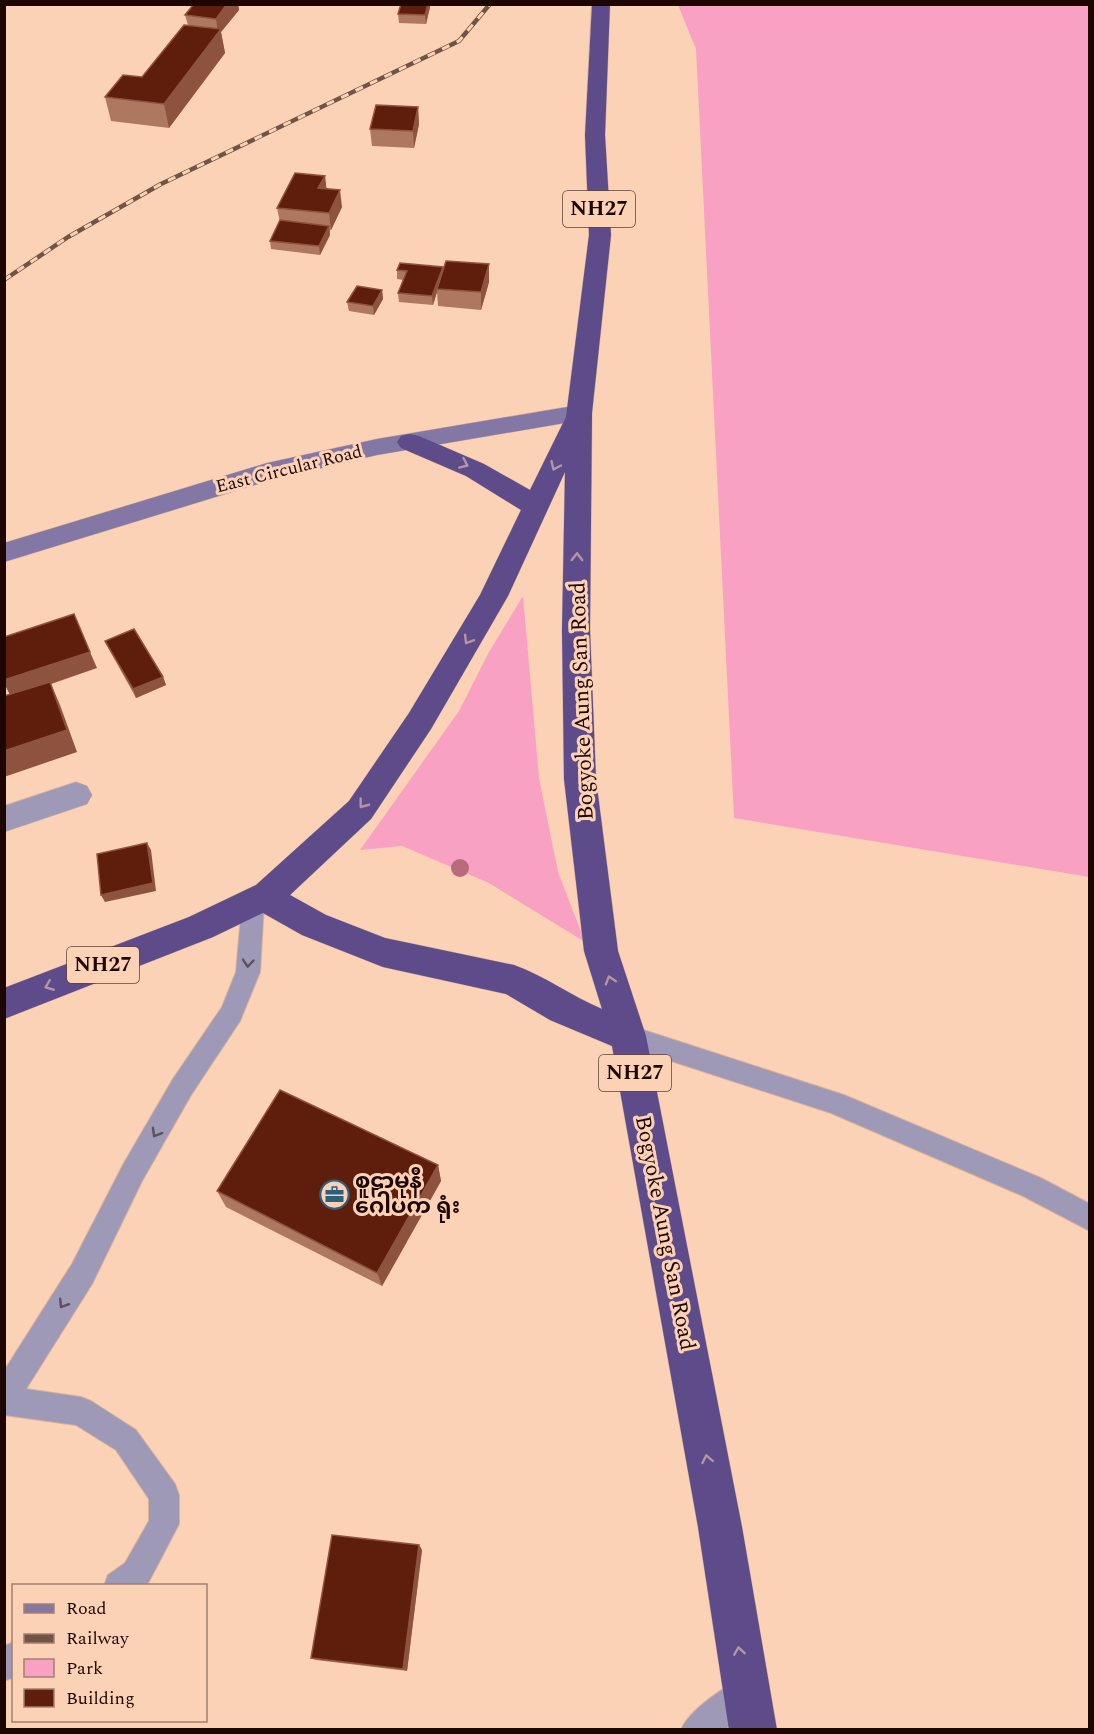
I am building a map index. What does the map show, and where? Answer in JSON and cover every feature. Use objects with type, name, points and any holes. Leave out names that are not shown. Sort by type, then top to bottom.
[{"type":"highway","name":"Bogyoke Aung San Road","points":[[601,4],[595,135],[600,235],[579,413],[576,630],[580,779],[601,951],[628,1036],[720,1527],[753,1730]]},
{"type":"highway","name":"Bogyoke Aung San Road","points":[[4,1004],[201,927],[260,900],[360,810],[420,721],[494,596],[579,413]]},
{"type":"highway","points":[[410,442],[474,468],[535,507]]},
{"type":"highway","points":[[260,900],[277,905],[314,925],[383,952],[514,980],[563,1009],[628,1036]]},
{"type":"street","name":"East Circular Road","points":[[4,553],[267,472],[410,442],[579,413]]},
{"type":"street","points":[[4,819],[76,795]]},
{"type":"lane","points":[[122,1584],[136,1574],[164,1524],[164,1495],[126,1440],[81,1411],[4,1399],[82,1274],[133,1172],[182,1087],[231,1013],[248,972],[260,900]]},
{"type":"lane","points":[[628,1036],[835,1103],[1032,1187],[1089,1218]]},
{"type":"lane","points":[[697,1730],[746,1693]]},
{"type":"green space","points":[[678,5],[1089,5],[1089,877],[734,818],[696,49]]},
{"type":"green space","points":[[523,596],[539,778],[558,872],[585,942],[489,883],[402,846],[360,850],[459,711],[489,652]]},
{"type":"building","points":[[194,4],[227,4],[216,19],[185,15]]},
{"type":"building","points":[[401,4],[428,4],[425,15],[398,14]]},
{"type":"building","points":[[184,25],[221,29],[164,104],[105,97],[123,75],[142,77]]},
{"type":"building","points":[[376,105],[418,107],[413,131],[370,129]]},
{"type":"building","points":[[295,173],[325,176],[318,188],[340,190],[329,213],[277,208]]},
{"type":"building","points":[[280,220],[329,226],[319,246],[270,241]]},
{"type":"building","points":[[446,261],[489,264],[481,292],[437,289]]},
{"type":"building","points":[[400,263],[443,267],[432,296],[398,293],[407,271],[397,270]]},
{"type":"building","points":[[357,286],[382,290],[373,306],[347,302]]},
{"type":"building","points":[[74,614],[90,652],[4,680],[4,637]]},
{"type":"building","points":[[134,629],[163,677],[133,689],[105,641]]},
{"type":"building","points":[[50,682],[67,730],[4,751],[4,696]]},
{"type":"building","points":[[147,843],[153,883],[101,895],[97,854]]},
{"type":"building","name":"စူဠာမုနိ ဂေါပက ရုံး","points":[[280,1090],[438,1165],[377,1273],[217,1191]]},
{"type":"building","points":[[332,1535],[419,1545],[403,1669],[311,1658]]},
{"type":"railway","points":[[4,280],[68,237],[161,184],[459,41],[490,4]]},
{"type":"place","name":"စူဠာမုနိ ဂေါပက ရုံး","points":[[334,1194]]}]
